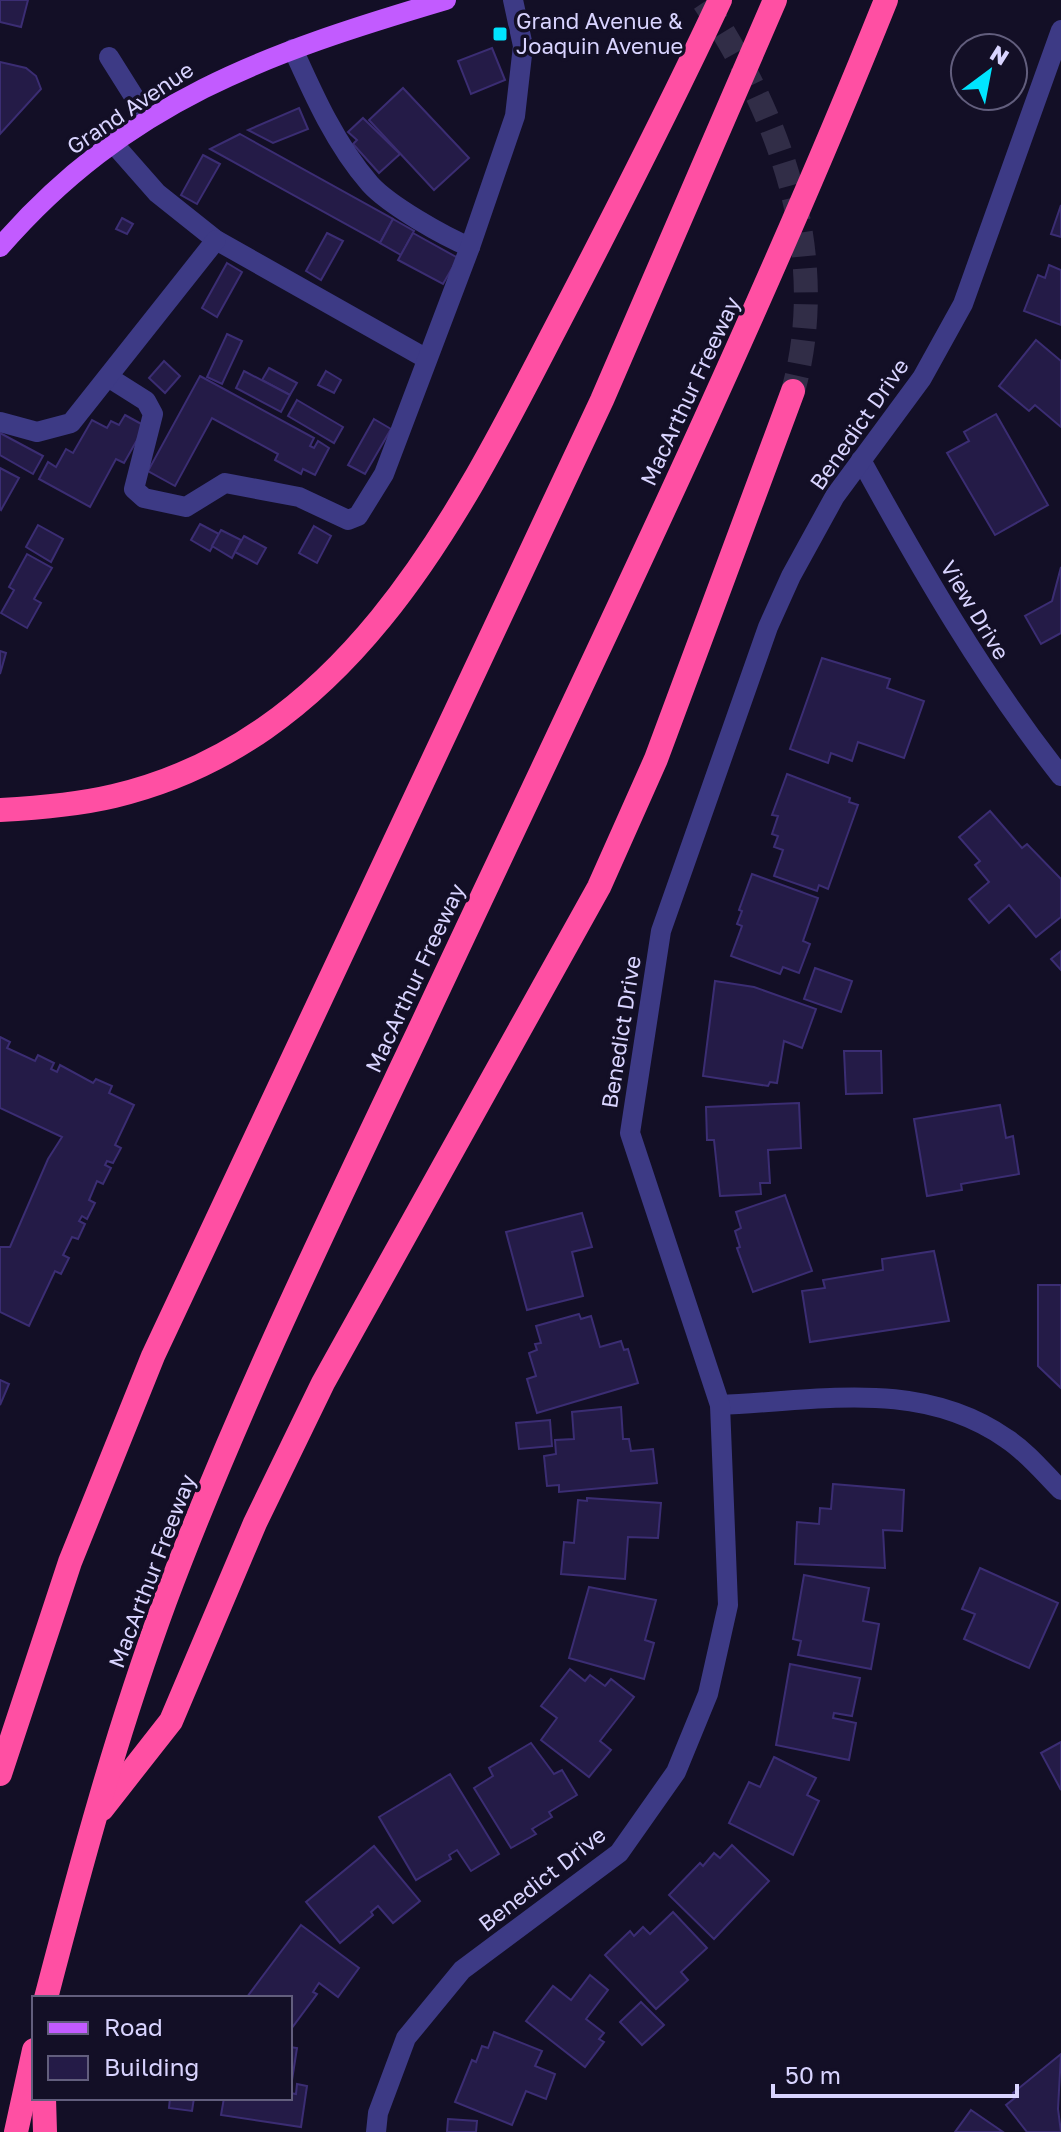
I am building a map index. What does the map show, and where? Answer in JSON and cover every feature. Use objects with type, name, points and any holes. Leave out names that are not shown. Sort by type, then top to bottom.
[{"type":"highway","points":[[0,1774],[70,1562],[153,1356],[602,400],[775,0]]},
{"type":"highway","name":"MacArthur Freeway","points":[[47,1996],[93,1820],[167,1598],[250,1395],[740,346],[886,0]]},
{"type":"highway","points":[[0,810],[59,806],[115,795],[173,776],[222,753],[308,695],[381,621],[441,537],[506,425],[709,1]]},
{"type":"highway","points":[[93,1820],[171,1721],[255,1523],[323,1383],[599,887],[661,746],[793,391]]},
{"type":"highway","points":[[16,2132],[32,2059]]},
{"type":"highway","points":[[44,2100],[45,2132]]},
{"type":"main road","name":"Grand Avenue","points":[[0,247],[68,178],[148,119],[214,80],[293,49],[445,0]]},
{"type":"street","points":[[108,377],[146,401],[153,414],[152,430],[136,473],[134,489],[144,498],[186,507],[225,483],[299,497],[348,520],[358,516],[384,474],[470,247],[515,116],[523,46],[513,0]]},
{"type":"street","name":"Benedict Drive","points":[[376,2132],[378,2113],[406,2038],[462,1970],[619,1853],[676,1772],[708,1694],[728,1605],[720,1405],[630,1133],[666,916],[768,627],[811,537],[861,460],[922,378],[963,304],[1060,35]]},
{"type":"street","points":[[293,49],[329,125],[372,185],[446,237],[470,247]]},
{"type":"street","points":[[109,57],[148,119]]},
{"type":"street","points":[[113,143],[157,193],[216,240],[427,359]]},
{"type":"street","points":[[0,422],[37,432],[71,423],[216,240]]},
{"type":"street","name":"View Drive","points":[[861,460],[960,636],[1019,723],[1061,776]]},
{"type":"street","points":[[720,1405],[871,1395],[954,1409],[1008,1439],[1061,1490]]},
{"type":"building","points":[[0,0],[28,0],[21,27],[0,22]]},
{"type":"building","points":[[492,48],[505,80],[471,94],[458,61]]},
{"type":"building","points":[[0,62],[26,68],[36,76],[41,89],[0,134]]},
{"type":"building","points":[[403,88],[469,158],[434,190],[369,120]]},
{"type":"building","points":[[299,108],[308,129],[273,143],[248,130]]},
{"type":"building","points":[[363,118],[400,154],[379,173],[353,144],[357,140],[348,132]]},
{"type":"building","points":[[240,134],[393,219],[380,243],[210,149]]},
{"type":"building","points":[[203,155],[220,164],[197,204],[181,195]]},
{"type":"building","points":[[1061,205],[1061,237],[1051,234]]},
{"type":"building","points":[[122,218],[133,224],[127,234],[116,229]]},
{"type":"building","points":[[393,219],[414,231],[401,255],[380,243]]},
{"type":"building","points":[[327,233],[343,241],[321,280],[306,271]]},
{"type":"building","points":[[413,233],[458,258],[443,284],[398,260]]},
{"type":"building","points":[[227,263],[242,272],[217,317],[202,308]]},
{"type":"building","points":[[1049,265],[1061,270],[1061,325],[1024,311],[1038,275],[1045,278]]},
{"type":"building","points":[[227,334],[242,341],[222,384],[207,377]]},
{"type":"building","points":[[1036,340],[1061,361],[1061,427],[1035,405],[1029,411],[999,386]]},
{"type":"building","points":[[164,361],[180,376],[165,393],[149,378]]},
{"type":"building","points":[[269,368],[297,383],[290,395],[262,380]]},
{"type":"building","points":[[244,371],[290,395],[281,412],[236,388]]},
{"type":"building","points":[[326,371],[341,380],[334,393],[318,385]]},
{"type":"building","points":[[200,376],[314,438],[310,446],[314,448],[318,441],[329,448],[315,475],[303,469],[301,474],[275,460],[278,454],[212,418],[175,486],[148,471]]},
{"type":"building","points":[[297,400],[343,427],[334,443],[288,416]]},
{"type":"building","points":[[996,414],[1048,505],[995,535],[947,453],[969,441],[964,432]]},
{"type":"building","points":[[125,415],[145,426],[124,463],[116,459],[90,507],[39,479],[48,462],[56,467],[66,449],[73,453],[92,420],[107,428],[111,421],[119,425]]},
{"type":"building","points":[[374,419],[391,429],[365,474],[348,465]]},
{"type":"building","points":[[0,433],[43,456],[33,474],[0,455]]},
{"type":"building","points":[[0,468],[19,478],[1,510],[0,509]]},
{"type":"building","points":[[200,524],[219,534],[210,551],[191,540]]},
{"type":"building","points":[[38,525],[63,539],[51,562],[26,547]]},
{"type":"building","points":[[314,526],[331,536],[317,563],[299,553]]},
{"type":"building","points":[[221,530],[241,540],[232,558],[212,546]]},
{"type":"building","points":[[244,536],[266,548],[257,564],[235,552]]},
{"type":"building","points":[[27,554],[52,568],[34,599],[41,603],[27,628],[1,613],[14,590],[9,587]]},
{"type":"building","points":[[1061,567],[1061,633],[1041,644],[1025,616],[1052,601]]},
{"type":"building","points":[[0,651],[6,653],[0,674]]},
{"type":"building","points":[[822,658],[890,679],[887,688],[924,701],[904,758],[858,742],[852,761],[831,753],[828,763],[790,749]]},
{"type":"building","points":[[787,774],[850,798],[849,802],[858,805],[828,889],[819,885],[817,891],[774,876],[783,850],[774,847],[778,836],[772,834],[778,816],[772,815]]},
{"type":"building","points":[[990,811],[1022,848],[1027,844],[1061,879],[1061,917],[1036,937],[1009,905],[989,923],[969,899],[989,882],[975,865],[980,861],[959,837]]},
{"type":"building","points":[[752,874],[818,898],[803,941],[810,944],[799,973],[783,967],[780,974],[731,956],[742,926],[737,924],[742,911],[739,910]]},
{"type":"building","points":[[1061,951],[1061,970],[1051,959]]},
{"type":"building","points":[[815,968],[852,981],[841,1012],[804,999]]},
{"type":"building","points":[[715,981],[754,987],[816,1009],[802,1048],[784,1041],[777,1083],[770,1082],[768,1086],[703,1076]]},
{"type":"building","points":[[0,1037],[10,1042],[7,1048],[35,1061],[38,1055],[54,1063],[51,1069],[57,1072],[60,1065],[93,1083],[96,1079],[112,1086],[109,1093],[134,1105],[115,1145],[121,1148],[113,1163],[107,1161],[105,1165],[111,1168],[103,1184],[97,1181],[89,1200],[95,1203],[87,1219],[82,1216],[79,1221],[85,1224],[78,1239],[72,1237],[63,1255],[69,1258],[61,1274],[55,1271],[29,1326],[0,1312],[0,1247],[10,1247],[48,1159],[62,1137],[0,1108]]},
{"type":"building","points":[[844,1051],[881,1051],[882,1093],[846,1094]]},
{"type":"building","points":[[799,1103],[801,1148],[768,1150],[770,1183],[760,1183],[761,1194],[720,1196],[714,1140],[707,1140],[706,1107]]},
{"type":"building","points":[[1000,1105],[1006,1138],[1013,1136],[1019,1174],[961,1184],[962,1190],[927,1196],[914,1119]]},
{"type":"building","points":[[785,1195],[812,1271],[753,1292],[737,1248],[740,1247],[735,1231],[741,1228],[736,1212]]},
{"type":"building","points":[[582,1213],[592,1247],[572,1252],[583,1296],[527,1310],[506,1232]]},
{"type":"building","points":[[934,1251],[949,1321],[810,1342],[802,1291],[825,1288],[823,1280],[883,1270],[882,1259]]},
{"type":"building","points":[[1038,1285],[1061,1285],[1061,1388],[1038,1366]]},
{"type":"building","points":[[579,1314],[581,1319],[591,1316],[600,1347],[621,1341],[624,1350],[628,1349],[638,1383],[537,1413],[527,1379],[536,1376],[529,1353],[537,1350],[535,1344],[541,1343],[536,1326]]},
{"type":"building","points":[[0,1380],[9,1384],[0,1405]]},
{"type":"building","points":[[621,1407],[623,1439],[629,1439],[631,1451],[653,1449],[657,1483],[559,1492],[559,1485],[547,1486],[544,1456],[556,1454],[555,1440],[574,1439],[572,1412]]},
{"type":"building","points":[[550,1420],[552,1446],[519,1449],[516,1423]]},
{"type":"building","points":[[833,1484],[904,1490],[902,1531],[883,1530],[885,1568],[795,1564],[797,1522],[819,1524],[820,1508],[831,1509]]},
{"type":"building","points":[[587,1498],[661,1503],[658,1538],[628,1537],[625,1579],[561,1574],[564,1542],[574,1543],[578,1500],[587,1501]]},
{"type":"building","points":[[980,1568],[1058,1603],[1029,1668],[964,1639],[975,1614],[962,1609]]},
{"type":"building","points":[[804,1575],[869,1588],[863,1621],[879,1624],[871,1669],[798,1655],[801,1641],[793,1639]]},
{"type":"building","points":[[589,1587],[656,1600],[645,1640],[654,1643],[644,1679],[569,1658]]},
{"type":"building","points":[[790,1664],[860,1678],[852,1716],[834,1713],[833,1718],[856,1723],[849,1760],[776,1745]]},
{"type":"building","points":[[570,1669],[585,1681],[590,1675],[605,1686],[611,1679],[634,1697],[600,1741],[611,1750],[589,1777],[541,1740],[557,1718],[541,1706]]},
{"type":"building","points":[[1061,1742],[1061,1790],[1041,1753]]},
{"type":"building","points":[[531,1743],[554,1774],[562,1770],[577,1795],[549,1812],[552,1817],[532,1829],[536,1834],[511,1848],[474,1788],[493,1776],[489,1768]]},
{"type":"building","points":[[774,1757],[816,1778],[807,1795],[819,1801],[793,1855],[729,1823],[749,1782],[760,1787]]},
{"type":"building","points":[[450,1774],[499,1854],[471,1871],[457,1850],[449,1855],[451,1859],[416,1880],[379,1817]]},
{"type":"building","points":[[732,1845],[769,1881],[714,1939],[669,1895],[700,1863],[703,1866],[714,1853],[720,1858]]},
{"type":"building","points":[[374,1846],[420,1901],[393,1923],[378,1906],[371,1912],[373,1915],[340,1943],[306,1902]]},
{"type":"building","points":[[673,1912],[707,1948],[681,1972],[688,1980],[656,2009],[605,1955],[630,1931],[634,1936],[643,1927],[650,1934]]},
{"type":"building","points":[[301,1925],[359,1968],[338,1997],[319,1983],[313,1992],[317,1994],[292,2028],[292,1996],[248,1996]]},
{"type":"building","points":[[590,1975],[608,1990],[586,2019],[604,2033],[599,2039],[604,2042],[585,2067],[526,2021],[553,1986],[571,2000]]},
{"type":"building","points":[[641,2002],[664,2025],[642,2045],[620,2022]]},
{"type":"building","points":[[494,2032],[542,2051],[535,2066],[555,2074],[546,2099],[526,2091],[512,2125],[455,2102],[472,2060],[476,2062],[482,2046],[488,2048]]},
{"type":"building","points":[[292,2047],[297,2048],[292,2080]]},
{"type":"building","points":[[1061,2054],[1058,2109],[1061,2132],[1027,2132],[1006,2105],[1016,2097],[1013,2093]]},
{"type":"building","points":[[297,2084],[307,2086],[301,2127],[221,2115],[224,2100],[292,2100]]},
{"type":"building","points":[[170,2100],[194,2100],[192,2111],[169,2108]]},
{"type":"building","points":[[971,2110],[1003,2132],[955,2132]]},
{"type":"building","points":[[448,2119],[477,2121],[476,2132],[447,2132]]},
{"type":"tunnel","points":[[704,2],[755,91],[776,139],[791,188],[802,238],[806,289],[803,340],[793,391]]},
{"type":"place","name":"Grand Avenue & Joaquin Avenue","points":[[500,34]]}]
